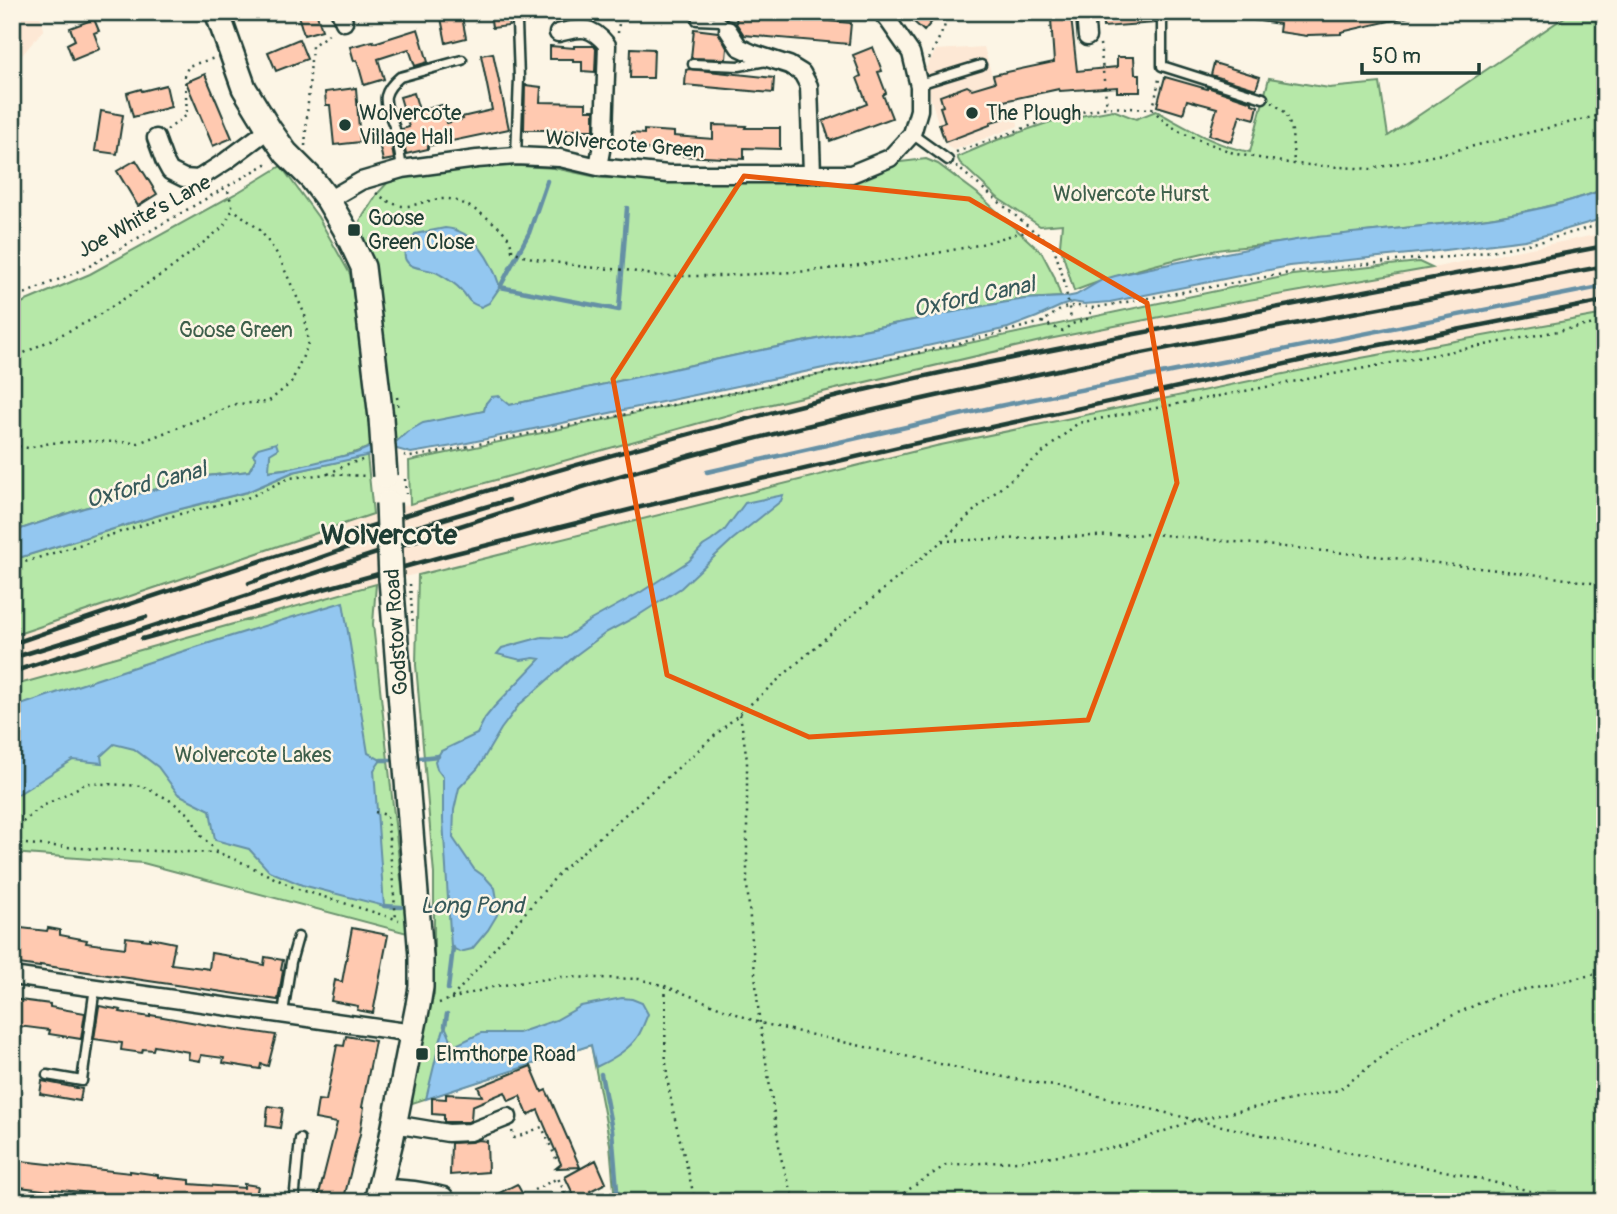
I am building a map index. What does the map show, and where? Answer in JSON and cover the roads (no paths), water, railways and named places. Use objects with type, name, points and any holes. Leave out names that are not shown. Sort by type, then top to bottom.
[{"type":"street","name":"Godstow Road","points":[[217,12],[244,88],[286,153],[328,200],[363,267],[381,418],[379,467],[387,503],[407,922],[421,987],[377,1195],[402,1188],[444,1196],[447,1202]]},
{"type":"street","points":[[881,12],[911,53],[919,82],[919,110],[912,134]]},
{"type":"street","points":[[1085,12],[1087,37]]},
{"type":"street","points":[[558,33],[580,27],[613,40],[598,167]]},
{"type":"street","points":[[728,30],[739,47],[789,65],[802,73],[810,86],[812,173]]},
{"type":"street","points":[[156,138],[170,171],[184,178],[198,178],[269,129]]},
{"type":"street","name":"Wolvercote Green","points":[[328,200],[361,181],[402,169],[516,156],[560,158],[598,167],[668,174],[852,174],[890,158],[912,134]]},
{"type":"street","points":[[12,976],[413,1032]]},
{"type":"street","points":[[394,1124],[448,1133],[470,1132],[508,1117]]},
{"type":"lane","points":[[1162,12],[1162,66],[1264,98]]},
{"type":"lane","points":[[697,19],[721,21],[728,30]]},
{"type":"lane","points":[[516,156],[519,78],[517,23]]},
{"type":"lane","points":[[693,64],[739,66],[774,59]]},
{"type":"lane","points":[[402,169],[386,97],[388,91],[400,77],[462,60]]},
{"type":"lane","points":[[919,82],[981,65]]},
{"type":"lane","points":[[912,134],[946,158]]},
{"type":"lane","points":[[284,1013],[291,962],[298,937]]},
{"type":"lane","points":[[47,1075],[82,1081],[95,987]]},
{"type":"lane","points":[[294,1202],[300,1139]]},
{"type":"water","points":[[1605,189],[1605,218],[1525,240],[1289,266],[1110,302],[1073,302],[1008,328],[909,350],[453,446],[411,453],[397,449],[293,472],[247,492],[169,512],[12,560],[12,532],[84,508],[207,476],[249,471],[256,458],[253,455],[258,448],[276,443],[278,449],[270,454],[269,471],[356,453],[375,445],[397,441],[423,423],[484,411],[491,397],[499,396],[510,405],[737,355],[984,306],[1076,295],[1115,276],[1202,257],[1302,239],[1502,216],[1537,209]]},
{"type":"water","points":[[445,228],[465,235],[487,258],[500,287],[489,303],[481,307],[473,303],[450,281],[435,272],[411,265],[406,259],[406,248],[415,234]]},
{"type":"water","name":"Long Pond","points":[[783,495],[781,501],[732,540],[681,588],[607,632],[576,655],[519,705],[501,729],[478,768],[459,788],[454,810],[453,838],[474,869],[495,888],[497,915],[472,949],[460,952],[451,947],[443,777],[435,761],[441,751],[477,734],[494,707],[540,659],[521,660],[497,654],[502,648],[542,637],[565,638],[689,561],[703,546],[724,531],[745,503]]},
{"type":"water","name":"Wolvercote Lakes","points":[[343,602],[368,753],[381,760],[374,770],[384,906],[302,885],[269,871],[249,849],[215,840],[210,810],[178,794],[158,767],[134,749],[114,744],[101,756],[102,763],[73,760],[12,798],[12,708]]},
{"type":"water","points":[[622,998],[642,1003],[648,1014],[641,1031],[630,1046],[602,1064],[596,1067],[591,1045],[426,1099],[445,1026],[454,1046],[481,1033],[518,1033],[556,1020],[581,1006]]},
{"type":"waterway","points":[[547,181],[529,233],[500,287],[619,310],[627,208]]},
{"type":"waterway","points":[[707,472],[999,406],[1605,286]]},
{"type":"waterway","points":[[419,758],[438,756]]},
{"type":"waterway","points":[[381,760],[391,760]]},
{"type":"waterway","points":[[384,906],[401,907]]},
{"type":"waterway","points":[[432,908],[448,907]]},
{"type":"waterway","points":[[448,989],[453,948]]},
{"type":"waterway","points":[[445,1026],[447,1014]]},
{"type":"waterway","points":[[601,1074],[612,1130],[618,1202]]},
{"type":"railway","points":[[12,644],[428,508],[745,419],[892,383],[1016,357],[1605,246]]},
{"type":"railway","points":[[12,672],[547,498],[746,441],[1066,368],[1605,266]]},
{"type":"railway","points":[[142,639],[444,556],[903,446],[1318,357],[1605,301]]},
{"type":"railway","points":[[249,583],[361,543],[509,500]]},
{"type":"railway","points":[[12,658],[146,617]]},
{"type":"place","name":"The Plough","points":[[972,113]]},
{"type":"place","name":"Wolvercote Village Hall","points":[[345,125]]},
{"type":"place","name":"Goose Green Close","points":[[354,230]]},
{"type":"place","name":"Elmthorpe Road","points":[[422,1054]]},
{"type":"district","name":"Wolvercote","points":[[389,534]]},
{"type":"park label","name":"Wolvercote Hurst","points":[[1131,194]]},
{"type":"park label","name":"Goose Green","points":[[236,330]]},
{"type":"water label","name":"Oxford Canal","points":[[974,296]]},
{"type":"water label","name":"Oxford Canal","points":[[146,484]]}]
